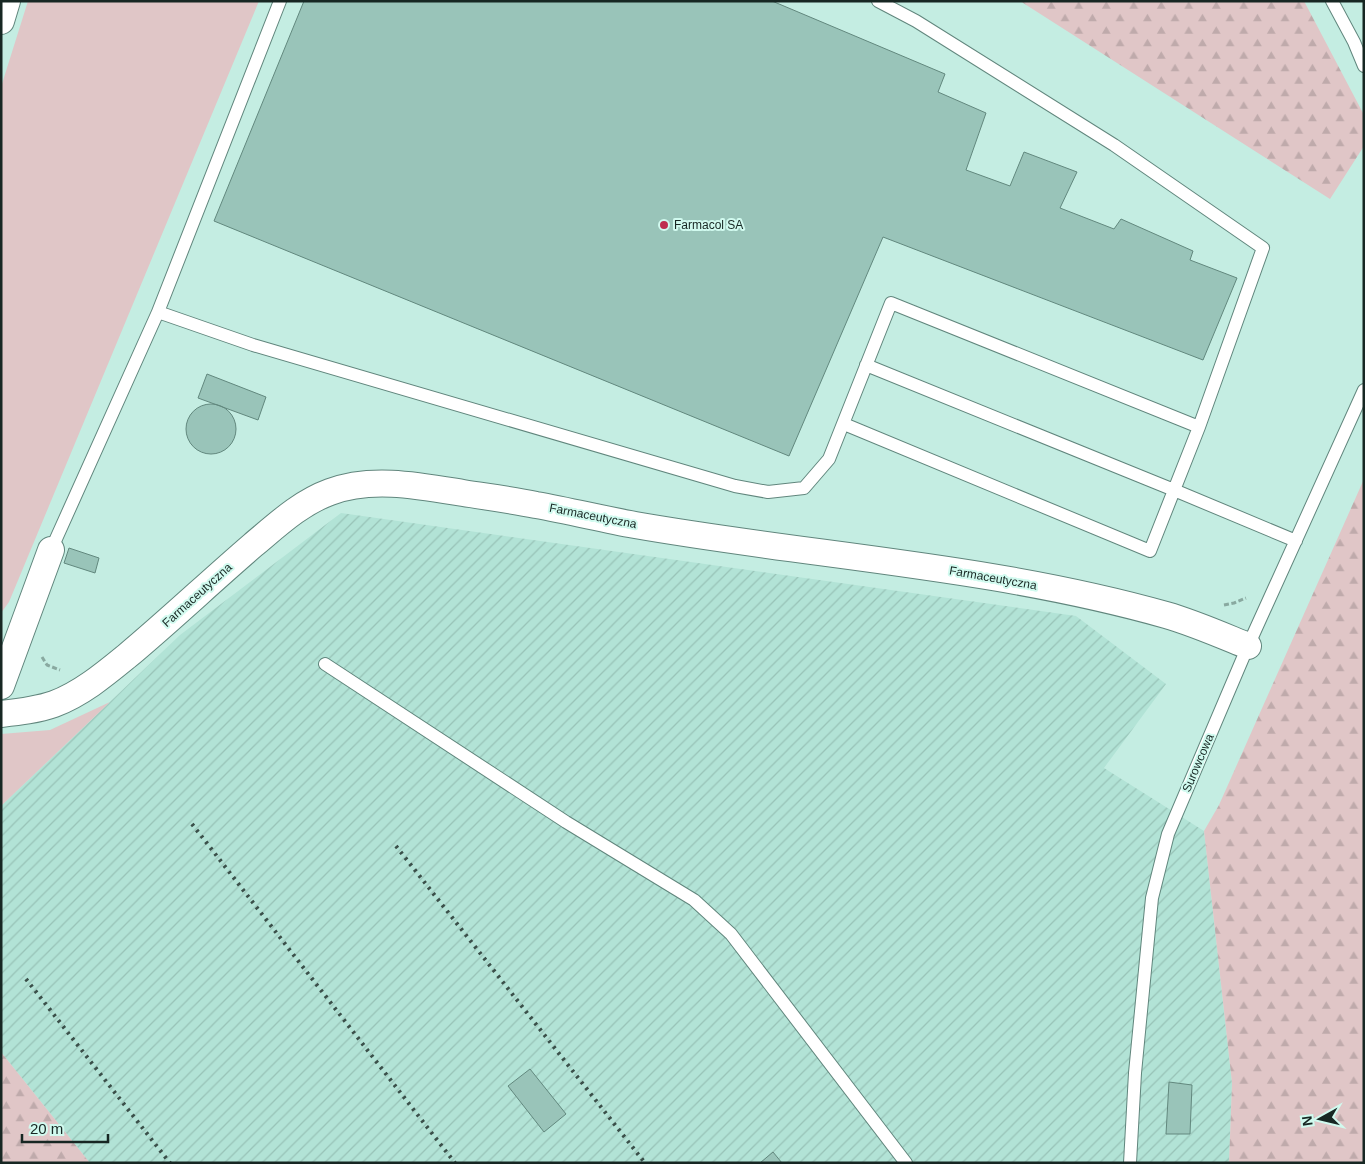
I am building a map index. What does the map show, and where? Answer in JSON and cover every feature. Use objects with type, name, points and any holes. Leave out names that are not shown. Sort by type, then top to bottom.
[{"type":"street","points":[[1,21],[7,1]]},
{"type":"street","name":"Farmaceutyczna","points":[[1,714],[31,710],[56,703],[76,694],[108,672],[156,632],[218,575],[299,508],[330,492],[357,486],[382,484],[434,488],[535,504],[634,524],[732,540],[924,566],[1024,584],[1168,615],[1248,646]]},
{"type":"street","points":[[1,686],[51,550]]},
{"type":"lane","points":[[51,550],[158,312],[280,1]]},
{"type":"lane","points":[[844,424],[1150,551],[1199,427],[1263,248],[1114,145],[916,21],[878,1]]},
{"type":"lane","points":[[1332,1],[1354,42],[1364,66]]},
{"type":"lane","points":[[158,312],[253,345],[734,486],[768,492],[804,488],[829,459],[891,303],[1199,427]]},
{"type":"lane","points":[[866,365],[1296,541]]},
{"type":"lane","name":"Surowcowa","points":[[1130,1163],[1135,1073],[1152,898],[1168,834],[1248,646],[1364,390]]},
{"type":"lane","points":[[325,664],[566,822],[694,900],[731,934],[906,1163]]},
{"type":"shaded area","points":[[341,513],[1076,616],[1166,684],[1104,768],[1204,831],[1232,1083],[1229,1163],[90,1163],[1,1052],[1,806],[180,635]]},
{"type":"green space","points":[[28,1],[259,1],[9,602],[1,613],[1,87]]},
{"type":"green space","points":[[1020,1],[1304,1],[1364,115],[1364,146],[1330,199]]},
{"type":"green space","points":[[1364,479],[1364,1163],[1229,1163],[1232,1083],[1204,831],[1219,805]]},
{"type":"green space","points":[[110,702],[1,806],[1,734],[50,730]]},
{"type":"green space","points":[[1,1052],[90,1163],[1,1163]]},
{"type":"building","name":"Farmacol SA","points":[[304,1],[772,1],[945,74],[938,92],[986,113],[966,170],[1010,186],[1024,152],[1077,172],[1060,208],[1114,229],[1121,219],[1193,251],[1190,260],[1237,278],[1203,360],[883,237],[789,456],[214,221]]},
{"type":"building","points":[[207,374],[266,397],[258,420],[198,398]]},
{"type":"building","points":[[211,404],[220,406],[231,415],[236,429],[234,438],[225,449],[211,454],[202,452],[191,443],[186,429],[188,420],[197,409]]},
{"type":"building","points":[[69,548],[99,558],[95,573],[64,563]]},
{"type":"building","points":[[530,1069],[566,1114],[544,1132],[508,1086]]},
{"type":"building","points":[[1169,1082],[1192,1085],[1190,1134],[1166,1134]]},
{"type":"building","points":[[773,1152],[782,1163],[760,1163]]},
{"type":"railway","points":[[192,824],[455,1163]]},
{"type":"railway","points":[[396,846],[645,1163]]},
{"type":"railway","points":[[26,979],[170,1163]]},
{"type":"place","name":"Farmacol SA","points":[[664,225]]}]
